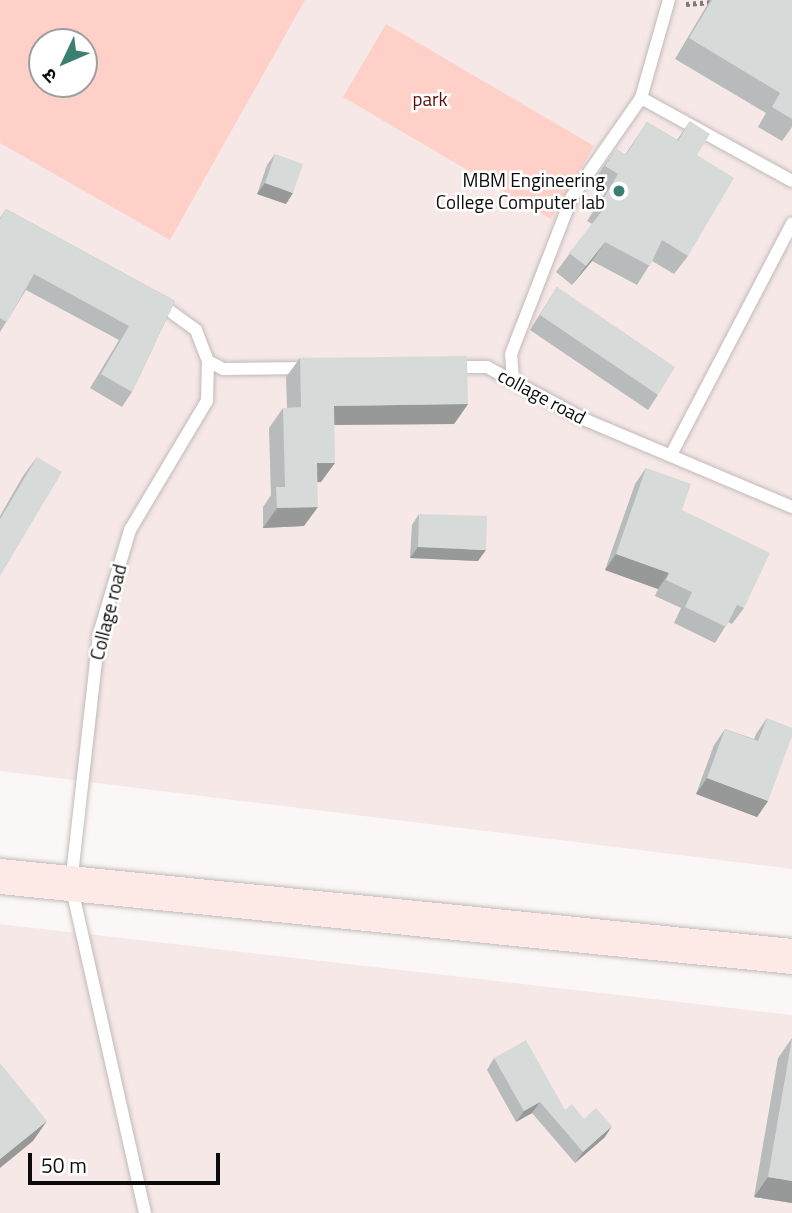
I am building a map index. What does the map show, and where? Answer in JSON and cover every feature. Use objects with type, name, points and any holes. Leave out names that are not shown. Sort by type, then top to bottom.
[{"type":"street","points":[[0,876],[792,956]]},
{"type":"lane","points":[[513,381],[511,354],[572,197],[641,98],[669,3]]},
{"type":"lane","points":[[641,98],[792,181]]},
{"type":"lane","points":[[672,453],[792,223]]},
{"type":"lane","points":[[150,298],[196,330],[208,361],[223,369],[320,368]]},
{"type":"lane","name":"Collage road","points":[[145,1213],[71,884],[99,634],[130,530],[207,401],[208,361]]},
{"type":"lane","name":"collage road","points":[[432,367],[487,367],[586,420],[672,453],[792,507]]},
{"type":"path","points":[[669,3],[729,1]]},
{"type":"shaded area","points":[[0,0],[792,0],[792,869],[0,771]]},
{"type":"shaded area","points":[[0,924],[792,1015],[792,1213],[0,1213]]},
{"type":"green space","points":[[0,0],[305,0],[170,240],[0,143]]},
{"type":"green space","name":"park","points":[[386,24],[594,146],[551,219],[343,97]]},
{"type":"building","points":[[712,0],[792,0],[792,119],[772,107],[780,93],[689,38]]},
{"type":"building","points":[[690,121],[710,134],[697,155],[734,178],[688,256],[662,240],[650,266],[605,242],[586,266],[569,253],[606,206],[601,203],[618,174],[605,166],[616,149],[626,155],[647,122],[678,141]]},
{"type":"building","points":[[275,154],[303,164],[293,193],[265,183]]},
{"type":"building","points":[[6,209],[175,301],[132,392],[101,374],[129,326],[34,274],[7,322],[0,318],[0,219]]},
{"type":"building","points":[[557,287],[675,367],[658,395],[540,315]]},
{"type":"building","points":[[467,356],[468,404],[334,406],[335,463],[317,463],[318,507],[277,508],[276,487],[285,487],[283,408],[301,407],[300,358]]},
{"type":"building","points":[[37,457],[62,472],[0,576],[0,519]]},
{"type":"building","points":[[646,468],[691,484],[682,510],[770,553],[744,608],[737,605],[726,627],[685,607],[692,592],[666,580],[669,573],[616,554]]},
{"type":"building","points":[[419,514],[487,516],[486,550],[418,547]]},
{"type":"building","points":[[767,718],[792,728],[792,736],[768,801],[707,778],[725,729],[758,741]]},
{"type":"building","points":[[792,1038],[792,1181],[768,1177]]},
{"type":"building","points":[[526,1040],[565,1110],[572,1104],[584,1119],[596,1108],[612,1126],[583,1152],[540,1102],[524,1111],[494,1058]]},
{"type":"building","points":[[0,1063],[47,1121],[0,1159]]},
{"type":"place","name":"MBM Engineering College Computer lab","points":[[619,191]]}]
